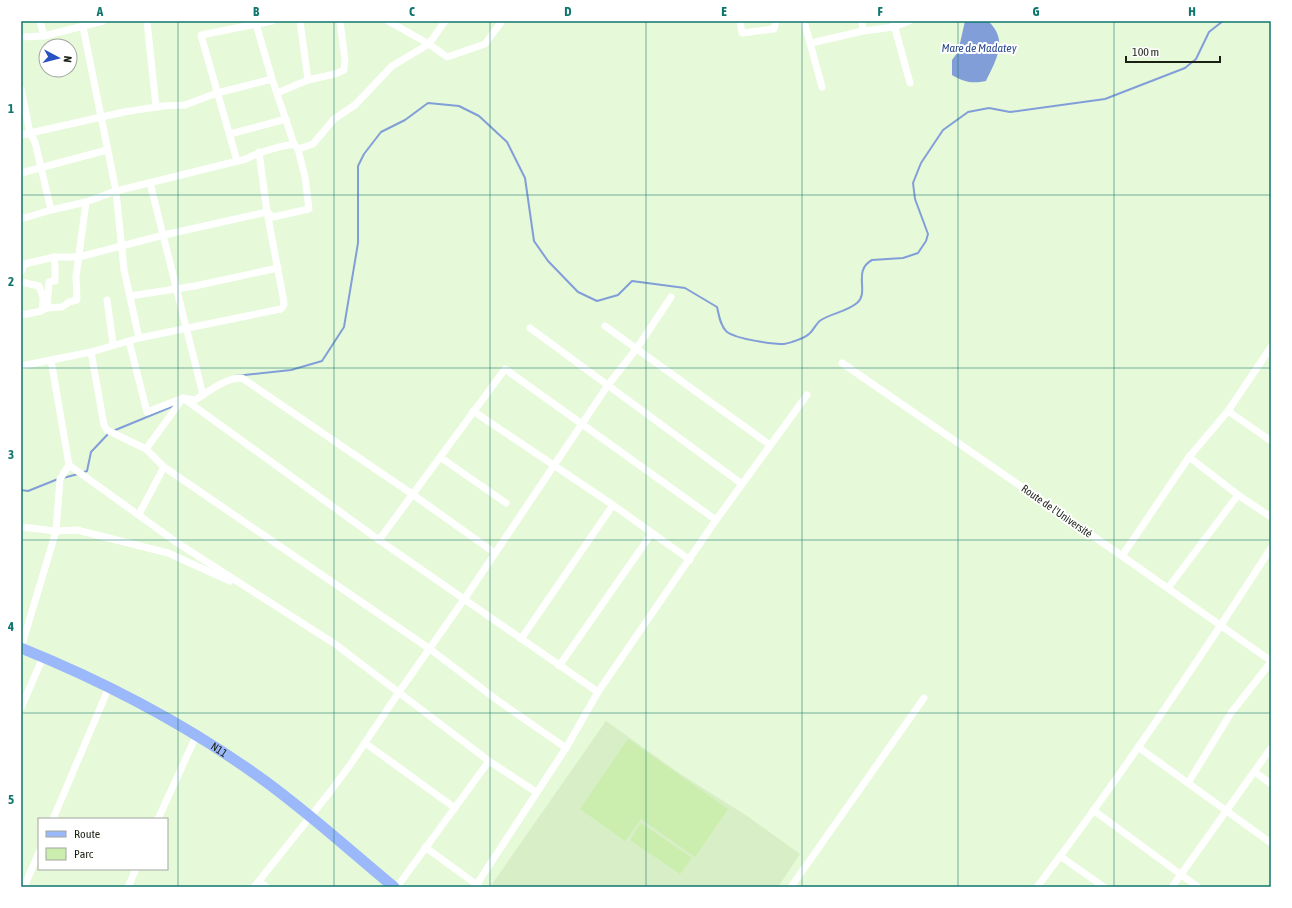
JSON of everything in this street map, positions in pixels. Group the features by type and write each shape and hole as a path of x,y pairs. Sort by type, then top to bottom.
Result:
{"main road":[{"name":"N11","path":"21,648 109,687 163,714 197,734 258,776 310,816 396,887"}],"street":[{"path":"40,21 44,36"},
{"path":"21,37 44,36 103,21"},
{"path":"147,21 156,107"},
{"path":"237,161 201,35 272,21"},
{"path":"300,21 308,80"},
{"path":"277,93 308,80 335,74 344,70 345,60 340,21"},
{"path":"388,21 429,44 447,57 485,44 502,21"},
{"path":"21,219 86,202 116,191 246,159 259,152 313,144 334,119 354,105 392,66 429,44 445,21"},
{"path":"740,21 742,34 774,29 776,21"},
{"path":"804,21 822,87"},
{"path":"862,21 863,31"},
{"path":"811,43 909,21"},
{"path":"256,24 272,79 305,177 309,209 273,217 267,212"},
{"path":"894,24 910,83"},
{"path":"83,27 100,118 116,191 122,246 130,296 139,338"},
{"path":"21,134 156,107 185,105 217,92 272,79"},
{"path":"21,89 30,133 35,142 51,210"},
{"path":"230,134 286,119"},
{"path":"21,173 107,150"},
{"path":"21,366 91,352 114,344 139,338 281,310 284,305 283,297 267,212 259,152"},
{"path":"150,183 178,288 186,329 203,395"},
{"path":"47,308 62,307 69,302 77,300 76,277 86,202"},
{"path":"21,272 24,264 54,256 79,257 164,235 267,212"},
{"path":"47,308 49,282 55,281 54,256"},
{"path":"130,296 278,268"},
{"path":"21,282 39,286 47,308"},
{"path":"254,887 330,792 365,743 465,598 608,384 637,348 671,297"},
{"path":"21,315 42,311 43,299"},
{"path":"107,300 114,344"},
{"path":"605,326 770,444"},
{"path":"530,328 742,484"},
{"path":"129,341 147,412 183,398 195,400 219,384 235,378 242,378 412,494 495,553"},
{"path":"1122,556 1189,457 1228,411 1271,347"},
{"path":"91,352 104,424 110,432 146,449 164,467 430,649 497,700 566,748"},
{"path":"21,648 56,531 60,479 69,465 51,360"},
{"name":"Route de l'Université","path":"842,363 1168,588 1271,662"},
{"path":"379,540 505,369 716,520"},
{"path":"425,847 477,886 536,792 566,748 598,692 716,520 807,395"},
{"path":"146,449 183,398"},
{"path":"183,398 379,540 465,598 559,666 598,692"},
{"path":"1228,411 1271,441"},
{"path":"474,412 613,504 690,560"},
{"path":"440,457 506,503"},
{"path":"1189,457 1238,495 1271,517"},
{"path":"69,465 176,542 307,625 399,692 489,761 536,792"},
{"path":"139,514 164,467"},
{"path":"1168,588 1238,495"},
{"path":"521,639 613,504"},
{"path":"21,527 56,531 77,530 168,553 252,591"},
{"path":"559,666 652,533"},
{"path":"1037,887 1138,747 1221,626 1271,548"},
{"path":"21,708 43,657"},
{"path":"1188,783 1231,712 1271,662"},
{"path":"53,818 109,687"},
{"path":"791,887 924,698"},
{"path":"158,818 197,734"},
{"path":"365,743 455,808"},
{"path":"1138,747 1271,843"},
{"path":"1172,887 1271,748"},
{"path":"396,887 489,761"},
{"path":"1254,772 1271,784"},
{"path":"1093,810 1198,887"},
{"path":"24,887 38,854"},
{"path":"1060,856 1104,887"},
{"path":"128,887 136,870"},
{"path":"259,881 266,887"}],"shaded area":[{"path":"606,721 679,773 747,816 800,854 778,887 490,887"}],"green space":[{"path":"628,739 728,809 695,857 641,819 625,841 580,809"},
{"path":"641,823 692,858 680,874 630,840"}],"water":[{"name":"Mare de Madatey","path":"965,21 988,21 998,35 999,50 997,58 986,81 968,82 952,75 952,60 958,52"}],"waterway":[{"path":"235,376 291,370 322,361 344,327 358,243 358,166 364,154 381,132 405,120 428,103 459,106 479,116 507,142 525,178 534,241 548,261 578,292 597,301 618,295 632,281 685,288 717,307 721,324 725,330 732,335 763,342 784,344 807,336 821,320 857,303 861,298 862,293 863,270 872,260 903,258 918,253 926,241 928,234 915,199 913,183 921,163 943,130 968,112 989,108 1010,112 1105,99 1185,68 1196,59 1209,32 1223,21"},
{"path":"113,431 176,405"},
{"path":"84,472 87,471 91,452 109,433"},
{"path":"63,478 78,474"},
{"path":"21,490 28,491 58,479"}]}
